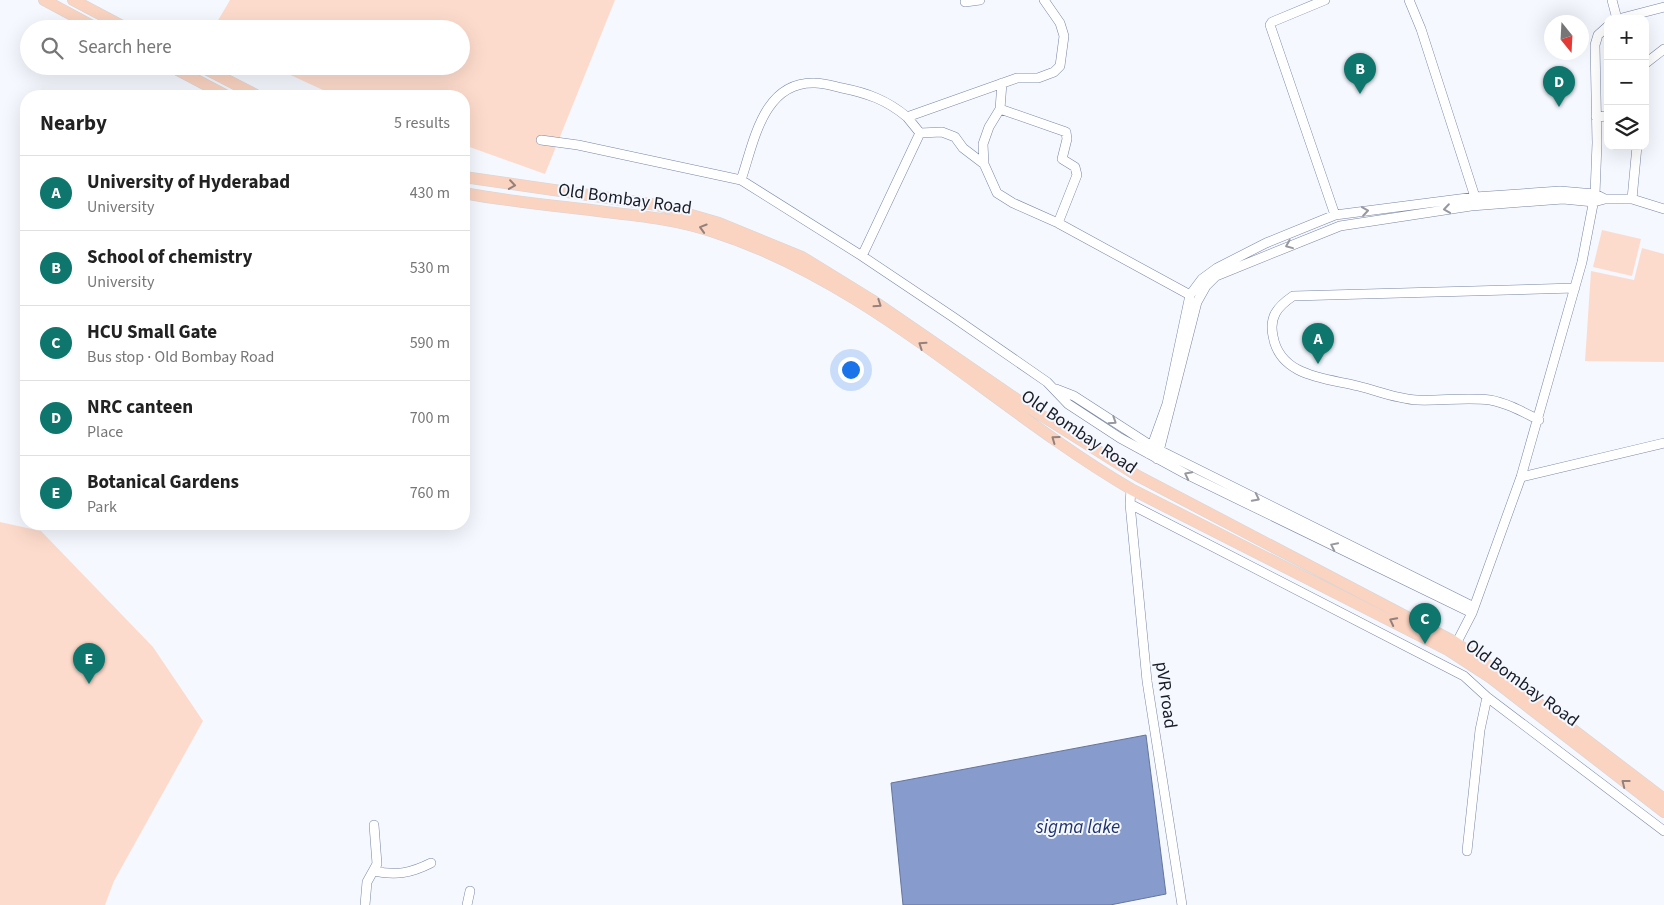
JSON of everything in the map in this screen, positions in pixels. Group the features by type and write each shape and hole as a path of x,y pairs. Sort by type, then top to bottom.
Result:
{"main road":[{"path":"44,0 81,20"},
{"path":"73,0 111,20"},
{"path":"187,75 215,90"},
{"path":"210,87 217,75 246,90"},
{"name":"Old Bombay Road","path":"470,178 657,205 719,223 802,257 872,300 1025,405 1138,476 1456,644 1496,671 1664,798"},
{"name":"Old Bombay Road","path":"470,194 683,222 772,254 820,277 991,392 1094,467 1132,489 1448,650 1490,678 1664,812"}],"street":[{"path":"965,2 980,0"},
{"path":"907,117 1017,78 1038,78 1054,72 1060,66 1064,36 1060,23 1044,0"},
{"path":"1325,0 1272,22 1270,25 1335,215"},
{"path":"1409,0 1424,38 1475,197"},
{"path":"1612,0 1617,15"},
{"path":"1633,15 1664,7"},
{"path":"1456,644 1473,610 1521,477 1539,420 1574,288 1594,198 1595,45 1598,35 1604,30"},
{"path":"1649,61 1664,50"},
{"path":"741,180 762,117 774,97 792,86 815,83 868,93 894,105 907,117 920,134"},
{"path":"1002,83 1000,109 989,127 983,144 984,164 997,193 1013,203 1058,223 1190,295"},
{"path":"1000,109 1066,132 1067,139 1062,159 1074,167 1077,175 1058,223"},
{"path":"1596,117 1604,116"},
{"path":"920,134 942,132 955,137 963,148 984,164"},
{"path":"862,256 920,134"},
{"path":"541,140 587,147 741,180 862,256 1056,389 1068,404 1155,452 1473,610"},
{"path":"1632,199 1637,150"},
{"path":"1155,452 1190,295 1202,279 1217,268 1266,243 1335,215 1475,197 1560,191 1594,198 1632,199 1664,209"},
{"path":"1155,452 1196,302 1206,286 1216,276 1340,226 1472,206 1594,198"},
{"path":"1539,420 1507,405 1489,400 1415,400 1386,395 1306,374 1285,361 1274,341 1270,324 1281,304 1293,296 1574,288"},
{"path":"1521,477 1664,443"},
{"name":"pVR road","path":"1132,489 1130,504 1147,681 1182,905"},
{"path":"1130,504 1464,676 1487,697 1664,831"},
{"path":"1467,851 1480,730 1487,697"},
{"path":"367,905 367,882 374,871 378,854 374,825"},
{"path":"374,871 387,874 405,874 431,864"},
{"path":"467,905 470,891"}],"shaded area":[{"path":"230,0 615,0 545,174 470,147 470,90 323,90 290,75 470,75 470,20 218,20"},
{"path":"1602,230 1641,239 1632,276 1593,267"},
{"path":"1642,248 1664,254 1664,362 1585,361 1591,271 1634,280"},
{"path":"0,522 20,526 20,530 41,531 153,647 203,721 114,881 105,905 0,905"}],"water":[{"name":"sigma lake","path":"1146,735 1166,894 1110,905 903,905 891,783"}],"place":[{"name":"School of chemistry","path":"1360,94"},
{"name":"NRC canteen","path":"1559,107"},
{"name":"University of Hyderabad","path":"1318,364"},
{"name":"HCU Small Gate","path":"1425,644"},
{"name":"Botanical Gardens","path":"89,684"}]}
